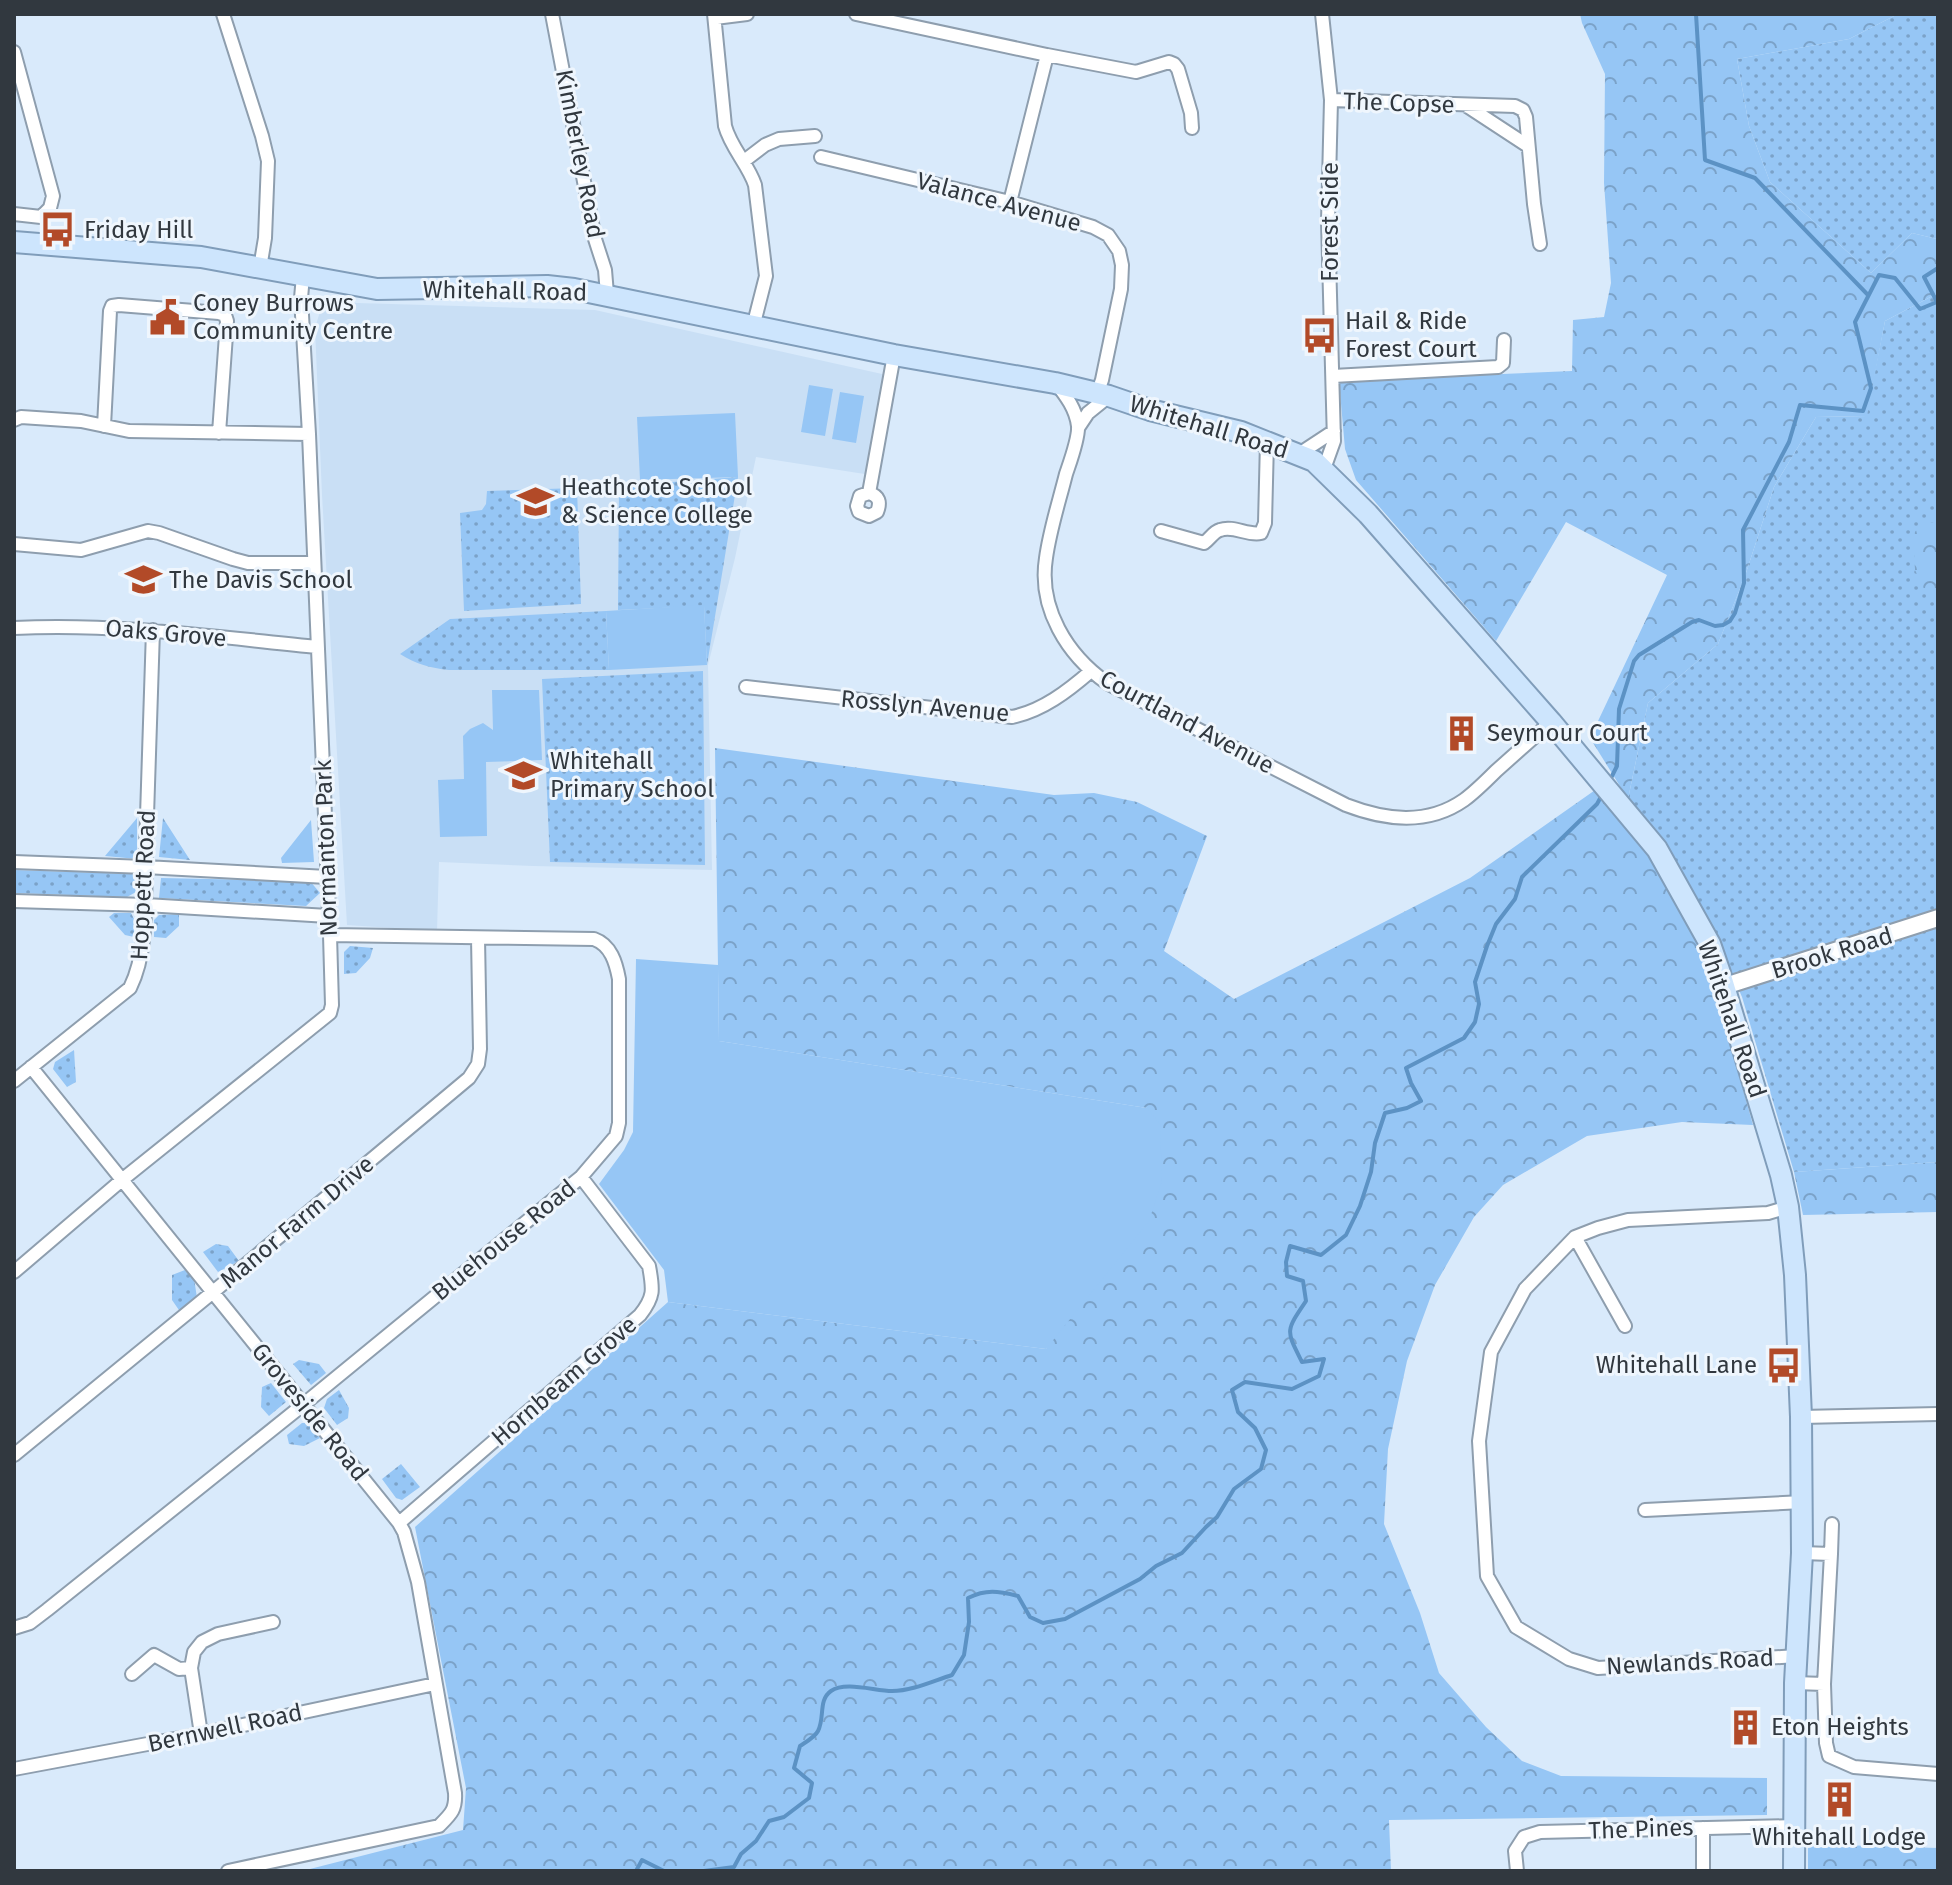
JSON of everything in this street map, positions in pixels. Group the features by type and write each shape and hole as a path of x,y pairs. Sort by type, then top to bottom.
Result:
{"main road":[{"name":"Whitehall Road","path":"14,242 192,256 377,289 547,286 607,294 753,327 1055,383 1241,432 1299,454 1324,469 1368,514 1551,722 1657,849 1710,944 1725,986 1781,1175 1788,1207 1795,1275 1803,1502 1795,1683 1794,1871"}],"street":[{"path":"223,14 268,161 265,238 260,268"},
{"name":"Kimberley Road","path":"552,14 595,239 605,270 607,294"},
{"path":"747,14 715,16 725,126 755,185 766,276 753,327"},
{"path":"856,14 1136,72 1169,62 1178,69 1191,113 1192,128"},
{"name":"Forest Side","path":"1322,14 1331,100 1328,222 1334,431 1334,441 1324,469"},
{"path":"14,52 53,196 50,208 41,217 14,214"},
{"path":"1010,202 1047,55"},
{"name":"The Copse","path":"1331,100 1515,106 1523,110 1540,244"},
{"name":"The Copse","path":"1467,106 1528,146"},
{"path":"744,161 779,139 815,136"},
{"name":"Valance Avenue","path":"821,157 1010,202 1093,227 1108,235 1119,251 1122,265 1121,289 1102,380 1103,395"},
{"name":"Normanton Park","path":"14,1272 123,1179 330,1013 330,935 301,298 303,276"},
{"path":"104,426 110,311 112,306 119,305 225,315 219,433"},
{"path":"1333,376 1498,367 1503,363 1504,340"},
{"path":"869,493 894,355"},
{"path":"1055,383 1069,400 1078,428"},
{"path":"1078,428 1103,395"},
{"path":"14,420 21,417 81,421 129,431 309,434"},
{"name":"Courtland Avenue","path":"1078,428 1045,560 1045,586 1060,633 1074,653 1107,683 1346,805 1391,818 1421,817 1443,811 1464,800 1551,722"},
{"path":"1299,454 1334,431"},
{"path":"1161,531 1204,543 1222,529 1255,535 1261,533 1265,523 1267,441"},
{"path":"14,544 81,550 148,531 248,563 314,563"},
{"name":"Oaks Grove","path":"14,628 62,626 153,630 317,647"},
{"name":"Hoppett Road","path":"14,1081 130,988 138,972 146,905 153,630"},
{"name":"Rosslyn Avenue","path":"746,687 1012,717 1024,714 1071,689 1091,671"},
{"path":"14,862 327,877"},
{"path":"14,901 328,916"},
{"name":"Brook Road","path":"1725,986 1938,918"},
{"name":"Bluehouse Road","path":"14,1628 30,1623 47,1610 304,1404 581,1177 616,1136 619,1123 619,979 617,965 602,942 594,939 330,935"},
{"name":"Manor Farm Drive","path":"14,1455 469,1078 478,1064 480,1049 478,938"},
{"name":"Groveside Road","path":"31,1067 399,1523 418,1582 456,1806 449,1817 439,1826 228,1871"},
{"name":"Hornbeam Grove","path":"399,1523 640,1315 651,1301 649,1266 581,1177"},
{"name":"Newlands Road","path":"1788,1207 1768,1213 1628,1220 1575,1237 1525,1289 1491,1352 1479,1441 1487,1576 1516,1627 1569,1659 1598,1668 1797,1656"},
{"path":"1575,1237 1625,1326"},
{"path":"1801,1417 1938,1414"},
{"path":"1645,1510 1803,1502"},
{"path":"1832,1524 1824,1684 1829,1756 1854,1767 1938,1774"},
{"path":"1802,1553 1831,1554"},
{"path":"201,1734 191,1668 194,1652 202,1642 218,1634 273,1622"},
{"path":"132,1674 154,1655 179,1669 191,1668"},
{"path":"1795,1683 1824,1684"},
{"name":"Bernwell Road","path":"14,1769 201,1734 435,1684"},
{"name":"The Pines","path":"1517,1871 1515,1851 1524,1837 1540,1832 1795,1826"},
{"path":"1703,1828 1703,1871"}],"shaded area":[{"name":"Heathcote School & Science College","path":"323,302 595,310 891,376 871,475 756,457 708,665 712,870 439,862 437,931 347,925 315,328"}],"green space":[{"path":"1580,14 1898,14 1849,39 1737,59 1749,126 1770,182 1871,273 1912,233 1938,241 1938,293 1885,321 1867,416 1816,417 1774,487 1745,576 1718,644 1648,703 1628,799 1590,738 1667,575 1566,522 1496,641 1356,480 1345,449 1339,381 1572,371 1573,320 1604,317 1611,283 1604,183 1605,74"},
{"path":"1898,14 1938,14 1938,241 1912,233 1871,273 1770,182 1749,126 1737,59 1849,39"},
{"path":"1938,293 1938,1162 1794,1172 1742,997 1715,935 1666,843 1628,799 1648,703 1718,644 1745,576 1774,487 1816,417 1866,416 1885,321"},
{"path":"809,385 833,389 825,436 801,432"},
{"path":"840,392 864,396 856,443 832,439"},
{"path":"735,413 738,477 640,480 637,417"},
{"path":"738,477 707,665 704,606 618,610 619,486"},
{"path":"577,488 581,604 464,611 460,513 482,510 487,491"},
{"path":"1938,522 1938,599 1926,593 1915,570 1913,535 1921,523"},
{"path":"704,605 707,665 609,670 606,611"},
{"path":"606,611 609,670 449,670 423,665 400,654 450,619"},
{"path":"703,671 705,865 550,862 542,679"},
{"path":"492,690 539,690 542,760 486,762 487,836 440,837 438,780 464,779 463,736 483,723 493,730"},
{"path":"715,748 1054,795 1094,793 1137,802 1207,836 1164,951 1234,999 1470,878 1598,788 1647,842 1701,940 1753,1125 1682,1122 1587,1136 1503,1185 1474,1217 1435,1285 1407,1361 1388,1449 1384,1524 1420,1613 1439,1673 1486,1727 1522,1761 1561,1776 1767,1778 1767,1815 1389,1820 1391,1871 302,1871 463,1830 466,1788 415,1527 668,1302 1046,1349 1147,1108 719,1041"},
{"path":"137,818 137,859 105,856"},
{"path":"163,818 190,860 159,857"},
{"path":"311,820 314,862 282,863 281,858"},
{"path":"14,870 134,874 136,892 127,897 14,893"},
{"path":"161,878 310,881 320,893 306,906 159,898"},
{"path":"114,913 131,913 134,937 125,935 109,917"},
{"path":"179,914 179,926 166,938 154,937 154,920 159,915"},
{"path":"350,946 373,948 370,958 356,973 344,974 344,952"},
{"path":"636,959 718,965 719,1041 1147,1108 1160,1124 1162,1181 1149,1221 1046,1349 668,1302 664,1270 599,1184 633,1132"},
{"path":"74,1050 76,1082 67,1087 53,1069 55,1062"},
{"path":"1938,1162 1938,1212 1803,1215 1794,1172"},
{"path":"216,1244 228,1246 239,1261 218,1272 203,1252"},
{"path":"185,1270 194,1278 197,1298 181,1313 172,1300 172,1275"},
{"path":"299,1360 319,1364 326,1373 311,1385 293,1364"},
{"path":"271,1383 286,1402 269,1416 261,1407 262,1387"},
{"path":"339,1390 349,1408 348,1418 337,1425 324,1408 327,1399"},
{"path":"302,1423 308,1423 320,1438 304,1446 289,1444 287,1435"},
{"path":"401,1464 420,1487 402,1500 396,1498 382,1479"},
{"path":"1808,1844 1938,1848 1938,1871 1808,1871"}],"waterway":[{"path":"1696,14 1705,160 1755,178 1868,295"},
{"path":"1609,782 1617,766 1619,709 1634,661 1692,622 1699,620 1715,626 1723,625 1735,613 1744,583 1743,530 1789,442 1800,405 1863,411 1871,388 1855,322 1879,275 1895,278 1920,309 1937,302 1924,277 1938,268"},
{"path":"704,1871 734,1867 769,1821 784,1817 809,1798 812,1783 794,1768 800,1746 818,1731 824,1699 831,1691 844,1687 900,1691 952,1675 964,1655 969,1622 968,1598 981,1593 1018,1596 1030,1617 1043,1623 1065,1619 1182,1553 1217,1517 1234,1489 1261,1469 1266,1450 1255,1428 1238,1412 1232,1390 1245,1382 1292,1389 1319,1376 1324,1359 1302,1362 1291,1337 1291,1325 1306,1301 1303,1281 1287,1276 1290,1246 1321,1255 1346,1235 1371,1172 1375,1143 1385,1113 1421,1101 1406,1068 1464,1038 1475,1022 1479,1004 1475,982 1487,946 1496,924 1515,899 1522,877 1597,804 1603,793"},
{"path":"636,1871 642,1860 664,1871"}],"place":[{"name":"Friday Hill","path":"58,230"},
{"name":"Coney Burrows Community Centre","path":"167,317"},
{"name":"Hail & Ride Forest Court","path":"1319,335"},
{"name":"Heathcote School & Science College","path":"535,501"},
{"name":"The Davis School","path":"143,580"},
{"name":"Seymour Court","path":"1461,733"},
{"name":"Whitehall Primary School","path":"524,775"},
{"name":"Whitehall Lane","path":"1783,1365"},
{"name":"Eton Heights","path":"1745,1727"},
{"name":"Whitehall Lodge","path":"1839,1800"}]}
